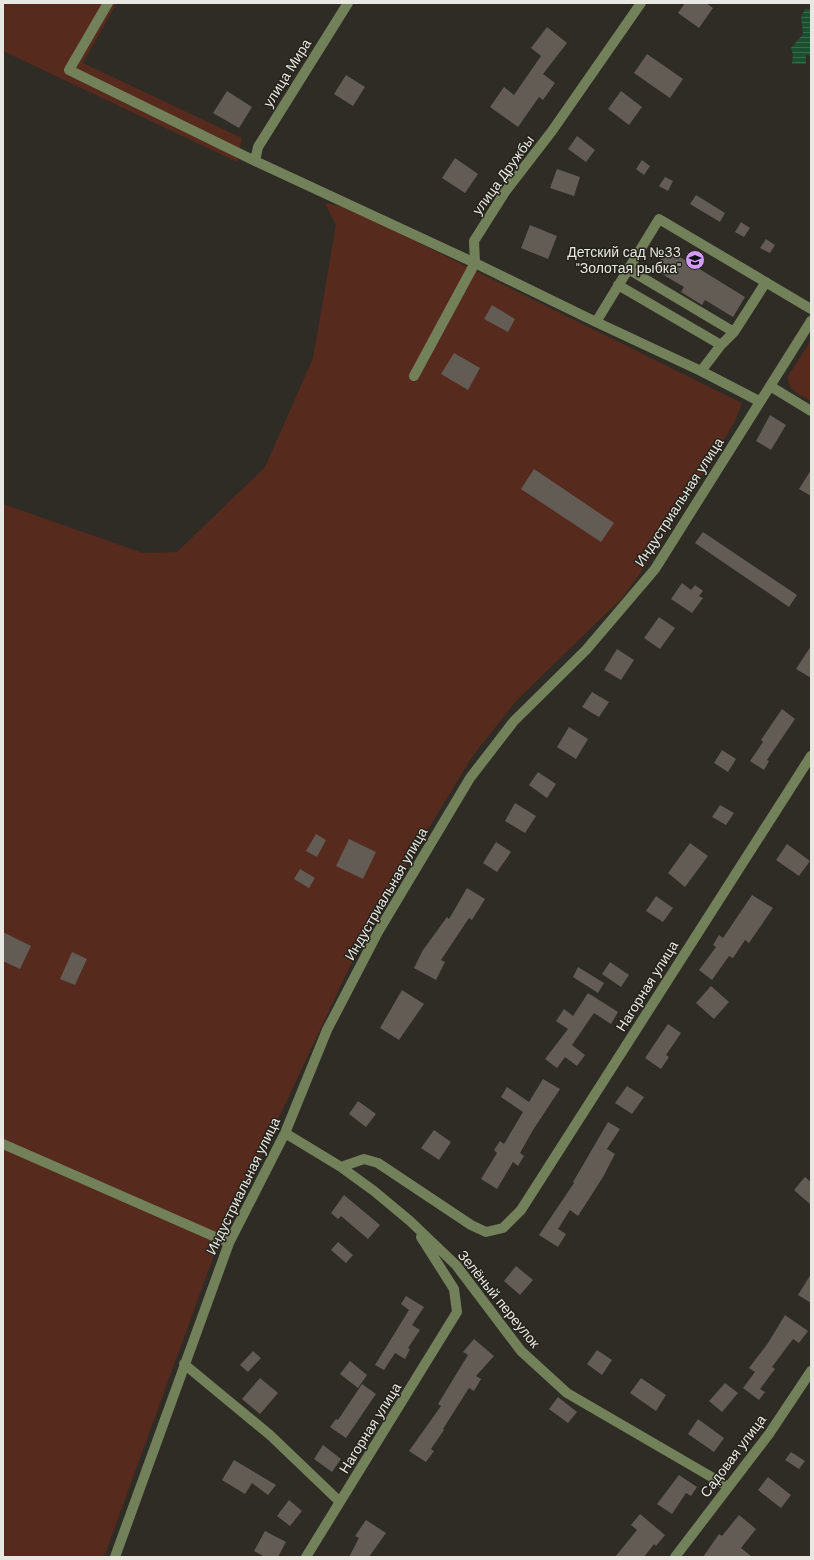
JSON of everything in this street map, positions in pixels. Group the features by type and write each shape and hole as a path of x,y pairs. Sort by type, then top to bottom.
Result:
{"street":[{"path":"108,3 70,70 255,161 475,262 596,322 701,371 759,401"},
{"name":"улица Мира","path":"255,161 258,146 348,3"},
{"name":"улица Дружбы","path":"475,262 474,242 505,192 552,131 641,3"},
{"path":"596,322 659,219 811,309"},
{"path":"414,376 475,262"},
{"path":"628,270 734,332"},
{"path":"701,371 721,345 734,332 766,282"},
{"path":"618,285 721,345"},
{"name":"Индустриальная улица","path":"115,1557 229,1243 285,1133 327,1030 378,932 470,778 514,720 586,650 655,569 811,320"},
{"path":"770,386 811,412"},
{"name":"Нагорная улица","path":"340,1167 364,1159 378,1163 471,1225 486,1232 503,1228 521,1210 811,756"},
{"name":"Зелёный переулок","path":"285,1133 340,1167 374,1191 410,1221 456,1265 521,1351 567,1393 727,1486"},
{"path":"3,1144 229,1243"},
{"name":"Нагорная улица","path":"306,1557 356,1478 456,1312 454,1289 410,1221"},
{"path":"184,1364 270,1435 340,1502"},
{"name":"Садовая улица","path":"675,1557 727,1486 769,1434 811,1371"}],"shaded area":[{"path":"3,3 117,3 83,63 242,138 237,162 3,51"},
{"path":"805,9 811,9 811,56 806,55 806,64 792,64 793,55 791,48 803,34 801,17"},
{"path":"325,203 349,208 742,403 734,423 649,561 622,598 517,700 472,757 367,930 213,1258 104,1557 3,1557 3,504 143,553 177,552 265,467 313,358 336,225"},
{"path":"811,340 811,401 795,392 789,385 788,376"}],"building":[{"path":"685,3 706,3 713,8 699,28 678,13"},
{"path":"547,27 567,43 543,74 555,83 543,100 539,97 518,127 490,107 504,87 514,95 541,56 531,48"},
{"path":"647,54 683,79 670,98 634,73"},
{"path":"346,75 365,87 353,106 334,94"},
{"path":"227,91 252,107 239,128 213,113"},
{"path":"621,91 642,107 629,125 608,109"},
{"path":"577,136 595,150 586,162 568,149"},
{"path":"455,158 478,174 465,193 442,178"},
{"path":"642,160 650,166 644,175 636,169"},
{"path":"557,169 580,177 574,196 550,188"},
{"path":"665,177 673,181 668,191 659,186"},
{"path":"696,195 725,213 720,222 690,204"},
{"path":"741,222 750,228 744,237 735,232"},
{"path":"530,225 557,236 548,259 521,248"},
{"path":"766,239 775,245 770,253 760,248"},
{"path":"667,249 745,297 733,317 705,300 702,305 681,292 684,287 655,270"},
{"path":"492,305 515,319 508,332 484,319"},
{"path":"454,353 480,368 468,390 441,374"},
{"path":"770,415 786,425 771,450 756,441"},
{"path":"534,469 614,523 601,542 521,489"},
{"path":"811,470 811,496 799,489"},
{"path":"703,532 797,595 789,607 695,543"},
{"path":"682,583 691,590 695,585 703,591 699,596 703,598 692,613 671,599"},
{"path":"659,617 675,628 660,649 644,638"},
{"path":"811,646 811,678 796,669"},
{"path":"617,649 634,660 621,680 604,670"},
{"path":"592,692 609,702 599,717 582,707"},
{"path":"782,709 795,719 767,760 769,761 764,770 750,761 763,742 761,740"},
{"path":"569,727 588,739 576,759 557,747"},
{"path":"722,750 736,759 728,772 714,763"},
{"path":"538,772 556,784 547,798 529,785"},
{"path":"515,803 536,816 525,833 505,821"},
{"path":"720,805 734,813 726,825 712,817"},
{"path":"316,834 326,840 317,857 306,851"},
{"path":"349,839 376,852 363,879 336,866"},
{"path":"496,842 511,852 497,872 483,863"},
{"path":"690,843 708,856 685,887 668,873"},
{"path":"787,844 810,861 799,876 776,860"},
{"path":"300,869 315,878 309,888 294,879"},
{"path":"467,888 485,899 472,920 469,918 441,960 445,962 436,980 414,968 423,950 447,917 449,919"},
{"path":"752,895 773,908 749,943 745,940 733,958 729,956 712,980 699,970 716,947 713,945 719,935 723,938"},
{"path":"656,896 673,908 663,922 646,911"},
{"path":"3,932 31,946 20,969 3,961"},
{"path":"72,952 87,959 75,985 60,979"},
{"path":"610,962 629,975 621,987 602,974"},
{"path":"578,967 604,983 598,993 573,977"},
{"path":"711,986 729,1002 714,1019 696,1003"},
{"path":"402,990 424,1004 399,1040 380,1028"},
{"path":"588,993 618,1012 611,1024 594,1013 572,1045 585,1055 577,1066 565,1057 557,1068 545,1059 568,1029 556,1021 564,1009 573,1016"},
{"path":"668,1024 681,1033 666,1055 669,1057 661,1069 645,1058"},
{"path":"543,1079 560,1089 520,1153 524,1156 518,1166 513,1162 497,1189 481,1179 497,1153 494,1150 500,1141 504,1144 523,1112 501,1097 507,1087 529,1102"},
{"path":"627,1086 644,1097 632,1114 615,1103"},
{"path":"358,1101 376,1114 366,1127 349,1114"},
{"path":"608,1122 620,1129 607,1149 615,1154 603,1177 578,1216 570,1210 558,1229 566,1234 558,1247 539,1235 574,1183 573,1182"},
{"path":"434,1130 451,1142 439,1160 421,1148"},
{"path":"805,1177 811,1182 811,1205 794,1190"},
{"path":"344,1195 380,1225 368,1239 341,1216 338,1219 331,1213"},
{"path":"338,1242 353,1255 346,1263 331,1250"},
{"path":"516,1266 533,1280 520,1295 504,1281"},
{"path":"811,1274 811,1303 798,1295"},
{"path":"406,1296 424,1307 412,1325 420,1330 408,1348 410,1349 405,1359 395,1353 384,1370 375,1365 409,1310 401,1304"},
{"path":"785,1315 808,1331 799,1343 793,1339 772,1367 775,1369 760,1389 765,1392 759,1400 743,1388 755,1372 749,1368 768,1343"},
{"path":"474,1339 494,1356 476,1376 481,1379 474,1391 469,1388 431,1449 434,1451 426,1462 409,1451 441,1406 438,1404 468,1355 463,1352"},
{"path":"597,1350 612,1360 602,1375 587,1364"},
{"path":"253,1351 261,1358 248,1372 240,1365"},
{"path":"350,1361 367,1375 358,1388 340,1374"},
{"path":"260,1378 278,1393 260,1414 242,1399"},
{"path":"641,1378 666,1395 656,1411 630,1393"},
{"path":"725,1383 738,1393 722,1412 709,1401"},
{"path":"362,1384 376,1394 346,1438 330,1427 336,1419 338,1420"},
{"path":"558,1397 577,1412 568,1423 549,1409"},
{"path":"698,1419 724,1438 714,1452 688,1434"},
{"path":"323,1445 341,1459 332,1472 314,1459"},
{"path":"791,1452 805,1461 799,1469 785,1460"},
{"path":"234,1460 276,1485 268,1495 252,1483 245,1494 222,1480"},
{"path":"679,1475 697,1487 691,1496 686,1493 672,1514 657,1504"},
{"path":"768,1477 791,1495 781,1508 758,1490"},
{"path":"289,1500 302,1511 290,1526 277,1516"},
{"path":"640,1514 665,1535 656,1546 654,1544 644,1557 615,1557 637,1530 631,1525"},
{"path":"739,1515 756,1529 741,1548 752,1557 703,1557 719,1534 722,1536"},
{"path":"366,1520 386,1533 369,1557 349,1557 359,1538 355,1536"},
{"path":"265,1531 286,1542 278,1557 265,1557 254,1551"}],"place":[{"name":"Детский сад №33 \"Золотая рыбка\"","path":"695,260"}]}
